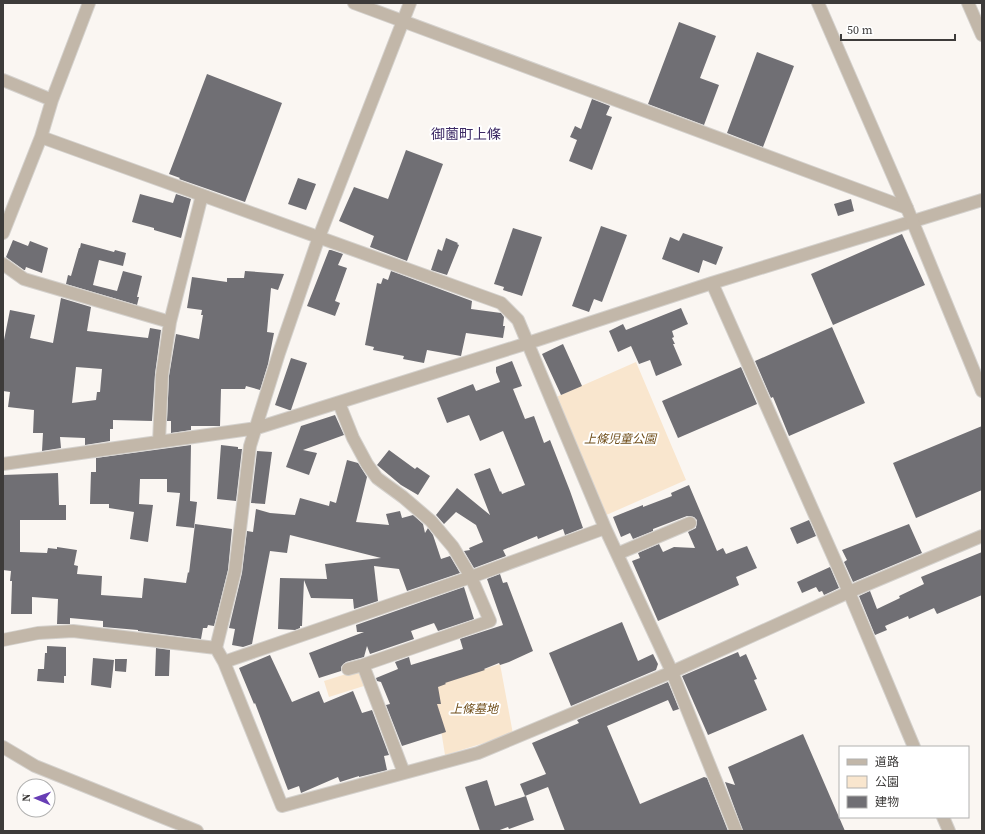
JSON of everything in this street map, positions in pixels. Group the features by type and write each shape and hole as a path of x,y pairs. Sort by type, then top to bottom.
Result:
{"street":[{"path":"3,233 41,137 52,100 89,3"},
{"path":"354,3 907,208"},
{"path":"410,3 319,237 279,354 257,428 250,446 235,570 216,648 224,662 282,806 478,753 672,672 849,592 982,536"},
{"path":"818,3 913,222 982,391"},
{"path":"968,3 982,35"},
{"path":"3,80 52,100"},
{"path":"41,137 501,303 518,320 605,528 672,672 736,831"},
{"path":"159,442 162,375 170,322 202,195"},
{"path":"3,464 257,428 528,344 712,283 982,200"},
{"path":"3,264 24,279 170,322"},
{"path":"712,283 849,592 914,746"},
{"path":"339,403 353,438 367,464 377,478 403,497 431,521 453,547 470,577 490,621 348,669"},
{"path":"617,554 690,523"},
{"path":"224,662 470,577 605,528"},
{"path":"3,640 38,633 73,631 216,648"},
{"path":"363,665 404,773"},
{"path":"3,748 35,766 197,831"},
{"path":"943,818 948,831"}],"green space":[{"name":"上條児童公園","path":"636,362 686,480 604,516 554,398"},
{"name":"上條墓地","path":"500,664 513,734 445,755 434,686"},
{"path":"362,669 367,685 329,697 324,681"}],"building":[{"path":"679,22 716,36 700,78 719,85 704,125 648,104"},
{"path":"757,52 794,66 763,147 727,133"},
{"path":"207,74 282,103 245,202 179,179 180,178 169,174"},
{"path":"592,99 610,106 606,115 612,117 592,170 569,161 577,140 570,137 575,126 581,129"},
{"path":"406,150 443,164 407,261 370,247 374,236 339,221 354,187 388,199"},
{"path":"298,178 316,184 306,210 288,204"},
{"path":"140,194 173,203 176,194 191,199 181,238 132,222"},
{"path":"851,199 854,211 838,216 834,204"},
{"path":"601,226 627,235 602,302 594,299 589,312 572,306"},
{"path":"513,228 542,237 522,296 503,290 504,287 494,284"},
{"path":"683,233 723,247 716,265 703,260 699,273 662,259 670,237 679,241"},
{"path":"902,234 925,285 833,325 811,274"},
{"path":"446,238 458,243 457,244 459,245 447,275 431,270 438,249 442,251"},
{"path":"13,240 28,246 30,241 48,248 42,273 26,267 24,270 6,257"},
{"path":"81,243 114,252 115,250 126,253 123,266 99,260 93,285 117,291 123,271 142,276 137,297 139,297 137,305 66,284 68,275 71,276"},
{"path":"329,250 343,254 338,265 347,268 335,301 340,303 335,316 307,306"},
{"path":"245,271 284,274 278,290 271,288 267,332 274,333 268,364 260,390 246,386 245,389 221,389 220,426 191,426 191,430 171,433 171,421 167,421 169,376 176,334 199,339 203,315 201,315 202,310 187,308 192,277 227,282 227,278 244,278"},
{"path":"391,271 472,301 471,309 501,313 504,317 503,326 505,326 503,338 466,333 461,356 427,350 424,363 403,359 404,356 373,350 374,347 365,345 377,283 381,284 383,278 388,280"},
{"path":"61,298 91,307 87,331 148,338 150,328 161,330 155,374 152,421 113,420 113,429 110,429 110,441 85,445 85,438 60,437 61,448 42,451 43,433 33,433 34,410 8,407 10,392 3,391 3,345 10,310 35,315 30,338 53,343","holes":["76,367 102,369 100,392 97,392 96,400 72,403"]},
{"path":"681,308 688,324 672,331 674,337 672,338 682,365 656,376 650,360 639,364 631,346 618,352 609,331 623,324 626,330"},
{"path":"832,327 865,403 789,436 773,397 771,398 755,361"},
{"path":"563,344 582,386 561,395 542,354"},
{"path":"291,358 307,363 291,410 289,410 275,405"},
{"path":"512,361 522,386 513,389 525,419 534,416 544,443 550,440 583,528 565,535 563,529 538,539 537,536 503,550 506,556 474,568 464,551 470,550 469,548 483,542 476,525 456,512 444,524 436,515 457,488 490,515 474,474 490,468 502,494 525,485 503,431 480,441 469,415 447,423 437,398 473,384 476,391 500,382 496,372 496,367"},
{"path":"741,367 757,404 678,438 662,401"},
{"path":"335,415 344,435 303,450 317,453 309,475 286,467 301,426"},
{"path":"982,426 982,490 916,518 893,463"},
{"path":"191,445 190,501 197,502 194,528 176,526 180,493 167,492 167,479 140,479 139,504 153,505 148,542 130,539 134,512 109,508 109,504 90,504 91,472 96,472 96,458"},
{"path":"221,445 238,447 238,449 242,449 236,501 217,499"},
{"path":"389,450 415,469 417,467 430,476 418,495 401,485 377,465"},
{"path":"257,451 272,452 265,504 251,503"},
{"path":"347,460 358,463 367,477 356,522 389,525 386,514 400,511 402,518 413,515 423,524 425,533 428,528 433,535 441,559 450,556 460,573 407,591 399,569 374,566 378,601 354,609 353,599 311,598 304,580 302,626 295,630 278,629 280,578 327,579 325,564 381,558 290,535 287,553 270,551 252,644 243,647 232,645 235,629 229,628 242,573 247,531 253,532 256,509 270,513 295,515 300,498 329,506 330,501 336,503"},
{"path":"58,473 59,505 66,505 66,520 20,520 20,552 47,553 48,548 57,549 57,547 77,550 74,565 78,566 77,574 102,576 101,595 142,598 144,578 186,583 188,572 189,573 195,524 232,529 228,570 214,626 208,625 207,628 203,628 201,639 138,630 103,627 103,621 70,618 70,624 57,624 58,599 32,597 32,614 11,614 11,571 3,570 3,475"},
{"path":"689,485 717,551 723,548 726,554 747,546 757,568 736,577 739,585 658,621 632,561 640,558 638,553 659,544 663,552 674,547 695,548 688,532 696,528 697,520 694,517 687,516 653,529 653,531 633,539 630,533 621,537 613,517 643,505 643,507 672,496 671,493"},
{"path":"809,520 816,536 797,544 790,528"},
{"path":"909,524 922,553 853,582 844,562 847,560 842,550"},
{"path":"982,552 982,595 937,614 934,608 909,619 908,616 885,626 887,630 875,635 859,596 870,591 877,609 924,584 921,577"},
{"path":"830,567 839,588 824,595 822,591 819,592 816,587 802,593 797,582"},
{"path":"500,574 503,583 507,582 533,651 509,662 500,665 499,663 484,669 485,670 445,683 446,684 438,687 441,704 437,704 446,732 402,746 386,705 390,704 381,682 377,681 376,678 398,669 395,662 409,657 411,665 463,649 460,639 503,625 487,579"},
{"path":"464,587 474,619 438,631 434,623 411,631 414,639 370,654 367,646 364,657 346,662 341,667 341,671 319,678 309,653 364,632 357,632 356,625"},
{"path":"622,622 638,661 653,654 658,664 656,670 571,706 549,653"},
{"path":"47,646 66,647 66,676 64,676 64,683 37,681 38,669 44,669"},
{"path":"156,648 170,650 169,676 155,676"},
{"path":"738,652 740,657 746,654 757,679 754,680 767,710 708,735 682,676"},
{"path":"270,655 292,702 319,691 324,703 353,691 362,713 372,710 389,755 384,756 387,770 340,782 338,777 301,793 299,786 288,790 255,703 254,704 239,668"},
{"path":"93,658 114,660 111,688 91,685"},
{"path":"115,659 127,659 126,672 115,671"},
{"path":"668,682 679,709 673,711 668,700 607,726 640,804 704,777 707,778 728,831 565,831 548,787 525,796 520,784 546,774 532,743 579,723 577,720"},
{"path":"803,734 845,831 743,831 725,782 735,785 728,767"},
{"path":"487,780 495,806 526,796 534,820 509,829 508,827 497,831 480,831 465,787"}],"district":[{"name":"御薗町上條","path":"466,134"}]}
